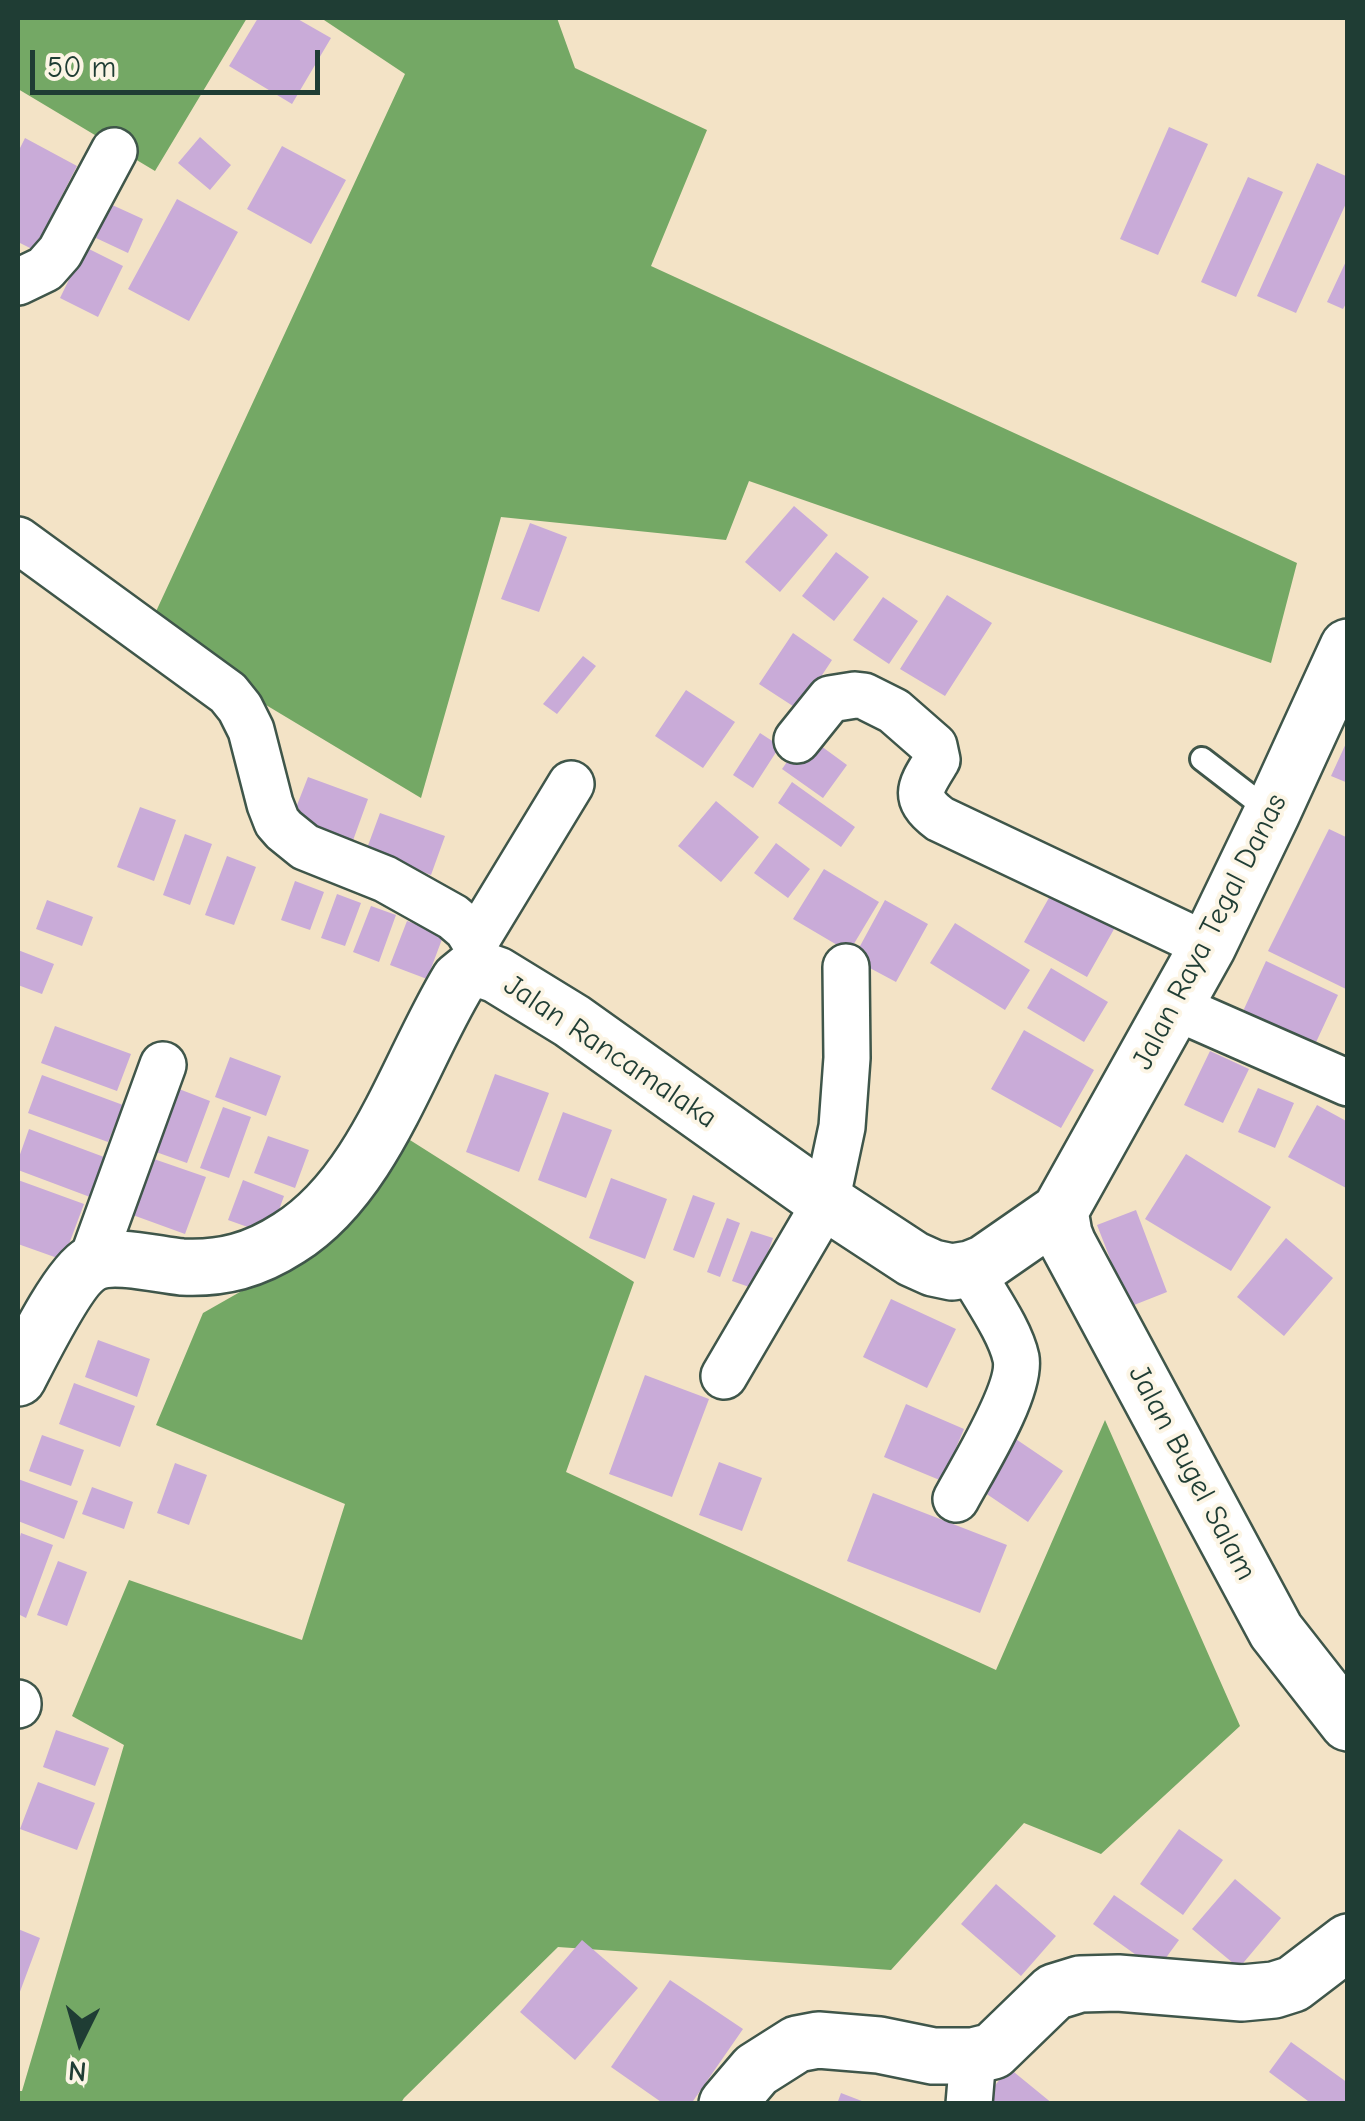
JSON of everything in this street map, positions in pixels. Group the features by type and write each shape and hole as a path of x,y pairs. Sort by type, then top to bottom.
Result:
{"street":[{"path":"18,282 45,268 60,252 114,150"},
{"path":"18,540 228,693 251,730 270,804 284,830 305,846 385,879 454,917 467,929 477,955"},
{"name":"Jalan Raya Tegal Danas","path":"1052,1217 1208,946 1348,647"},
{"path":"798,740 830,699 864,696 894,711 934,746 936,760 920,792 930,811 1208,946"},
{"path":"477,955 570,784"},
{"name":"Jalan Rancamalaka","path":"91,1264 111,1259 180,1267 226,1266 258,1257 292,1237 328,1205 376,1140 459,980 470,971 477,955 496,975 572,1021 826,1202 913,1259 952,1272 977,1266"},
{"path":"724,1376 826,1202 844,1110 848,1058 846,967"},
{"path":"1175,1008 1348,1084"},
{"path":"18,1378 43,1329 77,1277 91,1264 164,1065"},
{"path":"956,1499 1013,1389 1016,1360 977,1266 1052,1217"},
{"name":"Jalan Bugel Salam","path":"1052,1217 1276,1631 1348,1722"},
{"path":"727,2104 756,2070 797,2044 818,2040 879,2045 932,2056 971,2080 993,2051 1054,1992 1080,1984 1118,1983 1242,1992 1274,1990 1293,1984 1348,1942"}],"lane":[{"path":"1202,758 1272,813"}],"green space":[{"path":"18,18 247,18 155,171 18,89"},
{"path":"321,18 557,18 575,68 707,130 651,266 1297,563 1271,663 749,481 726,540 501,517 421,798 146,633 405,74"},
{"path":"402,1135 634,1282 566,1472 996,1670 1105,1420 1240,1726 1101,1854 1024,1823 891,1970 558,1947 401,2103 18,2104 18,2091 22,2091 124,1745 72,1716 129,1580 302,1640 345,1504 156,1425 203,1313 312,1251"}],"building":[{"path":"258,18 296,18 331,38 292,104 229,66"},
{"path":"1169,127 1208,144 1158,255 1120,239"},
{"path":"200,137 231,165 210,190 178,163"},
{"path":"25,138 77,166 34,250 18,242 18,152"},
{"path":"282,146 346,180 311,244 247,209"},
{"path":"1317,163 1348,177 1348,199 1296,313 1257,296"},
{"path":"1248,177 1283,192 1236,297 1201,282"},
{"path":"177,199 238,232 189,321 128,289"},
{"path":"110,204 143,219 128,253 96,238"},
{"path":"85,247 123,266 98,317 60,298"},
{"path":"1348,257 1348,300 1343,309 1327,302"},
{"path":"794,506 828,535 780,592 745,562"},
{"path":"530,523 567,537 539,612 501,599"},
{"path":"836,552 869,577 834,621 802,596"},
{"path":"947,595 992,623 945,696 900,669"},
{"path":"883,597 918,621 889,664 853,640"},
{"path":"793,633 832,660 799,710 759,684"},
{"path":"583,656 596,666 557,714 543,704"},
{"path":"686,690 735,722 703,768 655,736"},
{"path":"760,733 780,746 753,788 733,775"},
{"path":"806,735 847,765 823,798 782,769"},
{"path":"1348,739 1348,783 1331,776"},
{"path":"308,777 368,799 351,846 290,823"},
{"path":"792,782 855,827 841,847 778,803"},
{"path":"716,801 759,837 721,882 678,846"},
{"path":"140,807 176,820 154,881 117,867"},
{"path":"380,813 445,836 431,875 366,851"},
{"path":"1329,829 1348,838 1348,990 1268,951"},
{"path":"185,834 212,844 190,905 163,895"},
{"path":"776,843 810,869 788,898 754,873"},
{"path":"227,856 256,867 234,925 205,915"},
{"path":"824,869 879,902 849,952 793,919"},
{"path":"1059,880 1122,915 1087,977 1024,942"},
{"path":"295,881 324,892 310,930 281,920"},
{"path":"337,894 361,903 345,946 321,938"},
{"path":"47,900 93,917 82,946 36,929"},
{"path":"885,900 928,924 896,982 853,959"},
{"path":"371,906 396,915 379,962 353,952"},
{"path":"407,921 444,934 427,979 390,965"},
{"path":"955,923 1030,970 1005,1010 930,963"},
{"path":"18,950 54,964 42,994 18,985"},
{"path":"1266,961 1338,995 1311,1053 1239,1020"},
{"path":"1051,968 1108,1002 1084,1042 1027,1008"},
{"path":"55,1026 131,1054 117,1091 41,1063"},
{"path":"1024,1030 1094,1070 1061,1128 991,1089"},
{"path":"1210,1051 1249,1069 1223,1123 1184,1105"},
{"path":"230,1057 281,1076 266,1116 215,1097"},
{"path":"495,1074 549,1093 519,1172 466,1152"},
{"path":"42,1075 123,1105 108,1142 28,1113"},
{"path":"1258,1088 1294,1103 1275,1148 1238,1132"},
{"path":"179,1089 210,1101 187,1163 156,1152"},
{"path":"1317,1105 1348,1122 1348,1189 1288,1157"},
{"path":"223,1107 251,1117 229,1178 200,1168"},
{"path":"563,1112 612,1130 586,1198 538,1180"},
{"path":"29,1129 104,1157 90,1197 18,1170"},
{"path":"268,1136 309,1150 295,1188 254,1173"},
{"path":"1186,1154 1271,1207 1231,1271 1145,1219"},
{"path":"151,1158 206,1177 185,1234 130,1214"},
{"path":"611,1178 667,1199 645,1259 589,1238"},
{"path":"18,1180 84,1204 63,1260 18,1244"},
{"path":"243,1180 284,1196 270,1235 228,1220"},
{"path":"693,1195 715,1203 694,1258 673,1250"},
{"path":"1136,1210 1167,1292 1129,1307 1097,1225"},
{"path":"727,1218 740,1223 720,1277 707,1272"},
{"path":"751,1231 773,1238 755,1289 732,1281"},
{"path":"1286,1238 1333,1278 1284,1336 1237,1297"},
{"path":"891,1299 956,1329 927,1388 863,1357"},
{"path":"98,1340 150,1359 137,1397 85,1377"},
{"path":"645,1375 709,1399 672,1497 609,1474"},
{"path":"74,1383 135,1406 120,1447 59,1424"},
{"path":"906,1404 964,1429 942,1481 884,1457"},
{"path":"1004,1431 1063,1471 1028,1522 969,1482"},
{"path":"42,1435 84,1450 71,1486 29,1471"},
{"path":"719,1462 762,1478 742,1531 699,1515"},
{"path":"175,1463 207,1475 189,1525 157,1513"},
{"path":"18,1479 78,1501 64,1539 18,1521"},
{"path":"92,1487 133,1502 124,1529 82,1514"},
{"path":"873,1493 1007,1545 980,1613 847,1561"},
{"path":"21,1533 53,1545 26,1618 18,1614"},
{"path":"58,1561 87,1572 67,1626 37,1615"},
{"path":"56,1730 109,1748 95,1786 43,1767"},
{"path":"38,1782 95,1803 77,1850 20,1829"},
{"path":"1179,1829 1223,1860 1183,1915 1140,1884"},
{"path":"1235,1879 1281,1918 1239,1968 1192,1929"},
{"path":"996,1884 1056,1936 1021,1976 961,1924"},
{"path":"1114,1895 1179,1940 1157,1970 1093,1924"},
{"path":"18,1929 40,1938 18,1997"},
{"path":"582,1940 638,1988 575,2060 520,2012"},
{"path":"670,1980 743,2029 691,2104 664,2104 611,2067"},
{"path":"1291,2042 1348,2083 1348,2104 1312,2104 1269,2072"},
{"path":"1009,2068 1053,2104 980,2104"},
{"path":"841,2093 867,2103 867,2104 837,2104"}]}
